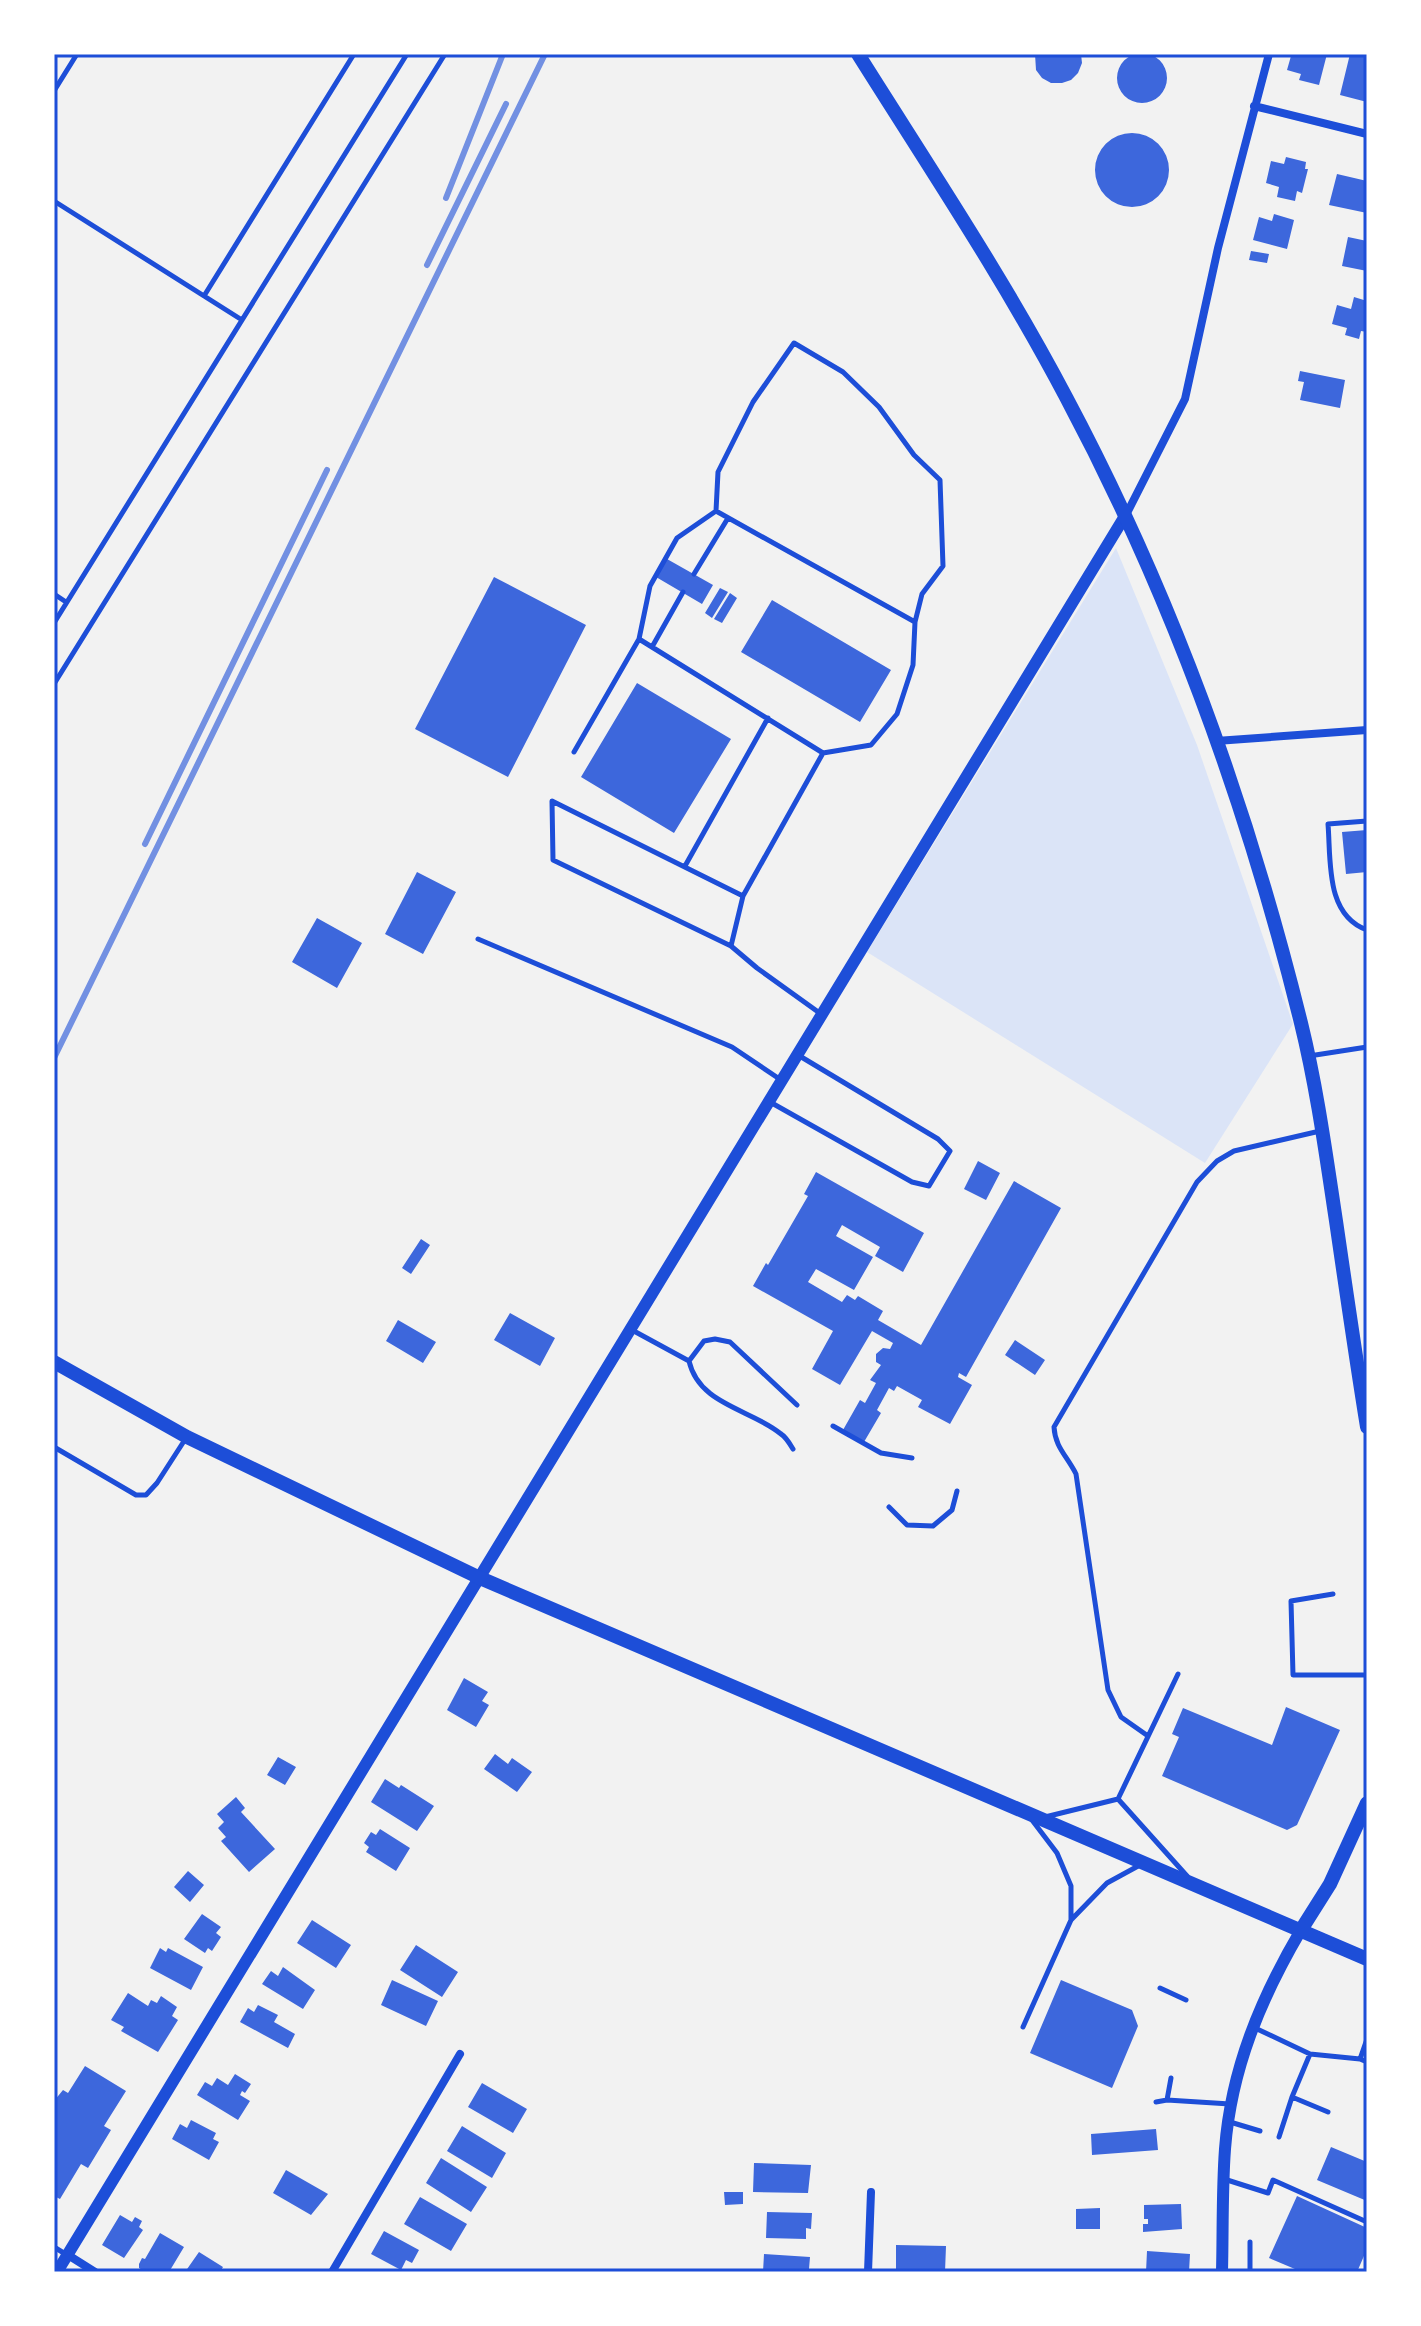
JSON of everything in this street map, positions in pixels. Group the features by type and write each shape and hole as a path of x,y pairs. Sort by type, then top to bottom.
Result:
{"main road":[{"path":"858,54 1010,298 1067,398 1125,516 1172,626 1215,741 1277,931 1308,1056 1367,1427"},
{"path":"54,1362 187,1437 480,1578 1367,1959"},
{"path":"1301,1930 1330,1884 1367,1803"}],"street":[{"path":"57,2272 1125,516 1185,399 1218,248 1269,54"},
{"path":"1254,106 1367,134"},
{"path":"1215,741 1364,733"},
{"path":"1222,2272 1229,2122 1241,2059 1275,1974 1301,1930"},
{"path":"332,2272 460,2054"},
{"path":"868,2272 871,2192"},
{"path":"68,2255 95,2272"}],"lane":[{"path":"54,91 77,54"},
{"path":"204,296 354,54"},
{"path":"54,623 407,54"},
{"path":"54,684 445,54"},
{"path":"54,201 242,320"},
{"path":"639,639 823,753 871,745 897,714 913,665 915,622 922,594 943,566 940,480 914,455 879,407 843,372 794,343 753,402 718,472 716,511"},
{"path":"716,511 915,622"},
{"path":"574,752 639,639 650,586 677,538 716,511"},
{"path":"694,574 728,518"},
{"path":"652,647 683,592"},
{"path":"54,594 66,602"},
{"path":"685,866 768,718"},
{"path":"731,946 743,896 823,753"},
{"path":"743,896 552,801 553,860 731,946 822,1014"},
{"path":"1367,821 1328,824 1337,902 1347,920 1367,930"},
{"path":"478,939 732,1047 781,1081"},
{"path":"1308,1056 1367,1047"},
{"path":"769,1102 912,1182 929,1186 950,1151 938,1139 798,1055"},
{"path":"1148,1736 1121,1717 1108,1690 1076,1474 1055,1443 1054,1427 1197,1182 1217,1161 1234,1151 1322,1131"},
{"path":"631,1329 689,1361 693,1378 713,1396 783,1434 793,1449"},
{"path":"689,1361 704,1341 715,1339 730,1342 797,1405"},
{"path":"833,1426 881,1453 912,1458"},
{"path":"54,1447 136,1495 146,1495 187,1437"},
{"path":"889,1507 907,1525 933,1526 952,1510 957,1491"},
{"path":"1333,1594 1291,1601 1293,1675 1367,1675"},
{"path":"1118,1799 1178,1674"},
{"path":"1071,1920 1071,1886 1057,1853 1032,1815 1118,1799"},
{"path":"1118,1799 1196,1885"},
{"path":"1023,2027 1071,1920 1107,1883 1144,1863"},
{"path":"1160,1988 1186,2000"},
{"path":"1252,2027 1310,2054 1367,2062"},
{"path":"1360,2059 1367,2039"},
{"path":"1279,2137 1310,2054"},
{"path":"1167,2100 1171,2078"},
{"path":"1292,2097 1328,2112"},
{"path":"1156,2102 1231,2104"},
{"path":"1229,2122 1260,2131"},
{"path":"1224,2179 1268,2193 1273,2180 1367,2222"},
{"path":"1250,2242 1250,2272"},
{"path":"54,2247 68,2255"}],"shaded area":[{"path":"1116,548 1197,745 1293,1024 1205,1163 867,952"}],"building":[{"path":"1142,53 1160,60 1167,78 1160,96 1142,103 1124,96 1117,78 1124,60"},
{"path":"1035,54 1081,54 1082,63 1071,80 1051,83 1036,70"},
{"path":"1298,54 1327,54 1319,85 1299,80 1301,74 1287,70 1291,56 1297,57"},
{"path":"1350,54 1367,54 1367,102 1340,95"},
{"path":"1132,133 1146,136 1158,144 1166,156 1169,170 1166,184 1158,196 1146,204 1132,207 1118,204 1106,196 1098,184 1095,170 1098,156 1106,144 1118,136"},
{"path":"1286,157 1306,162 1305,169 1308,169 1302,193 1297,191 1295,201 1277,197 1279,187 1266,183 1271,161 1284,164"},
{"path":"1337,174 1367,181 1367,213 1329,205"},
{"path":"1274,214 1294,220 1287,249 1253,240 1259,217 1272,221"},
{"path":"1348,237 1367,241 1367,271 1342,266"},
{"path":"1251,251 1269,254 1267,263 1249,260"},
{"path":"1354,297 1367,301 1367,332 1361,331 1359,339 1345,335 1347,328 1332,324 1337,305 1351,309"},
{"path":"1300,371 1345,380 1340,408 1300,400 1304,382 1298,381"},
{"path":"667,559 713,585 702,604 656,577"},
{"path":"494,577 586,625 508,777 415,729"},
{"path":"720,588 728,592 712,618 705,613"},
{"path":"730,593 737,598 722,623 714,619"},
{"path":"772,600 891,670 860,722 741,652"},
{"path":"637,683 731,739 674,833 581,777"},
{"path":"1367,830 1367,872 1346,874 1342,832"},
{"path":"417,872 456,892 423,954 385,934"},
{"path":"317,918 362,943 337,988 292,962"},
{"path":"978,1161 1000,1173 986,1200 964,1189"},
{"path":"816,1172 924,1233 903,1272 875,1256 880,1247 842,1225 836,1236 873,1257 854,1290 816,1269 808,1282 842,1302 847,1295 855,1300 858,1296 883,1311 878,1320 921,1345 1014,1181 1061,1208 966,1377 959,1373 958,1377 972,1385 950,1424 918,1407 922,1400 897,1386 894,1391 889,1388 877,1410 881,1413 864,1442 843,1430 860,1400 865,1403 876,1383 870,1380 881,1365 876,1362 876,1354 883,1348 890,1349 893,1343 872,1331 840,1385 812,1369 833,1331 753,1286 808,1196 804,1194"},
{"path":"421,1239 430,1245 411,1274 402,1268"},
{"path":"510,1313 555,1338 540,1366 494,1340"},
{"path":"398,1320 436,1342 423,1363 386,1341"},
{"path":"1015,1340 1045,1360 1035,1375 1005,1355"},
{"path":"464,1678 488,1692 482,1701 489,1705 476,1727 447,1710"},
{"path":"1286,1707 1340,1730 1297,1825 1287,1830 1162,1776 1179,1737 1172,1734 1183,1708 1272,1745"},
{"path":"495,1754 508,1764 512,1758 532,1772 517,1792 484,1769"},
{"path":"278,1757 296,1767 285,1785 267,1775"},
{"path":"385,1779 399,1788 401,1785 434,1806 417,1831 371,1802"},
{"path":"236,1797 245,1808 241,1812 275,1849 249,1872 221,1841 226,1837 218,1828 224,1822 217,1814"},
{"path":"380,1829 410,1848 396,1871 366,1852 369,1847 364,1843 371,1832 376,1835"},
{"path":"188,1871 204,1885 190,1902 174,1887"},
{"path":"202,1914 221,1927 216,1933 221,1937 212,1951 208,1948 205,1953 184,1939"},
{"path":"312,1920 351,1945 336,1968 297,1943"},
{"path":"416,1945 458,1972 442,1997 400,1970"},
{"path":"160,1948 166,1952 168,1948 203,1967 191,1990 150,1968"},
{"path":"283,1967 315,1990 303,2009 262,1984 271,1971 278,1976"},
{"path":"392,1980 438,2001 426,2026 381,2005"},
{"path":"1061,1980 1132,2010 1138,2026 1112,2088 1030,2053"},
{"path":"128,1993 148,2006 151,2000 157,2003 161,1996 177,2007 172,2016 178,2020 158,2052 121,2031 124,2027 111,2020"},
{"path":"258,2005 278,2015 274,2022 295,2034 288,2048 240,2022 248,2008 254,2012"},
{"path":"85,2066 126,2091 104,2126 111,2130 88,2168 81,2164 60,2199 54,2196 54,2101 63,2090 68,2093"},
{"path":"235,2074 251,2084 240,2095 250,2101 238,2120 197,2095 205,2082 212,2086 217,2078 228,2085"},
{"path":"482,2083 527,2109 513,2133 468,2107"},
{"path":"191,2120 216,2133 213,2139 219,2142 209,2160 172,2139 180,2124 187,2128"},
{"path":"462,2126 506,2153 492,2178 447,2151"},
{"path":"1156,2129 1158,2150 1092,2155 1091,2134"},
{"path":"1331,2147 1367,2162 1367,2201 1317,2180"},
{"path":"441,2158 487,2187 471,2212 426,2183"},
{"path":"754,2163 811,2165 808,2193 753,2192"},
{"path":"286,2170 328,2194 311,2215 273,2193"},
{"path":"724,2192 743,2192 743,2204 725,2205"},
{"path":"1297,2196 1367,2228 1367,2249 1357,2272 1302,2272 1269,2258"},
{"path":"420,2197 467,2224 451,2251 404,2224"},
{"path":"1181,2204 1182,2229 1143,2232 1143,2224 1148,2224 1148,2219 1144,2219 1144,2205"},
{"path":"1100,2208 1100,2229 1076,2229 1076,2209"},
{"path":"767,2212 812,2213 811,2229 806,2228 806,2239 766,2238"},
{"path":"120,2215 132,2222 135,2217 142,2221 139,2227 143,2230 124,2258 102,2245"},
{"path":"384,2231 419,2250 412,2263 406,2260 401,2270 371,2254"},
{"path":"160,2233 184,2247 169,2272 145,2272 139,2264"},
{"path":"896,2245 946,2246 945,2272 896,2270"},
{"path":"1147,2251 1190,2254 1189,2272 1146,2272"},
{"path":"199,2252 223,2267 220,2272 185,2272"},
{"path":"764,2254 810,2257 809,2269 802,2272 763,2272"}],"railway":[{"path":"446,198 503,54"},
{"path":"54,1058 545,54"},
{"path":"427,265 506,104"},
{"path":"145,844 327,470"}]}
